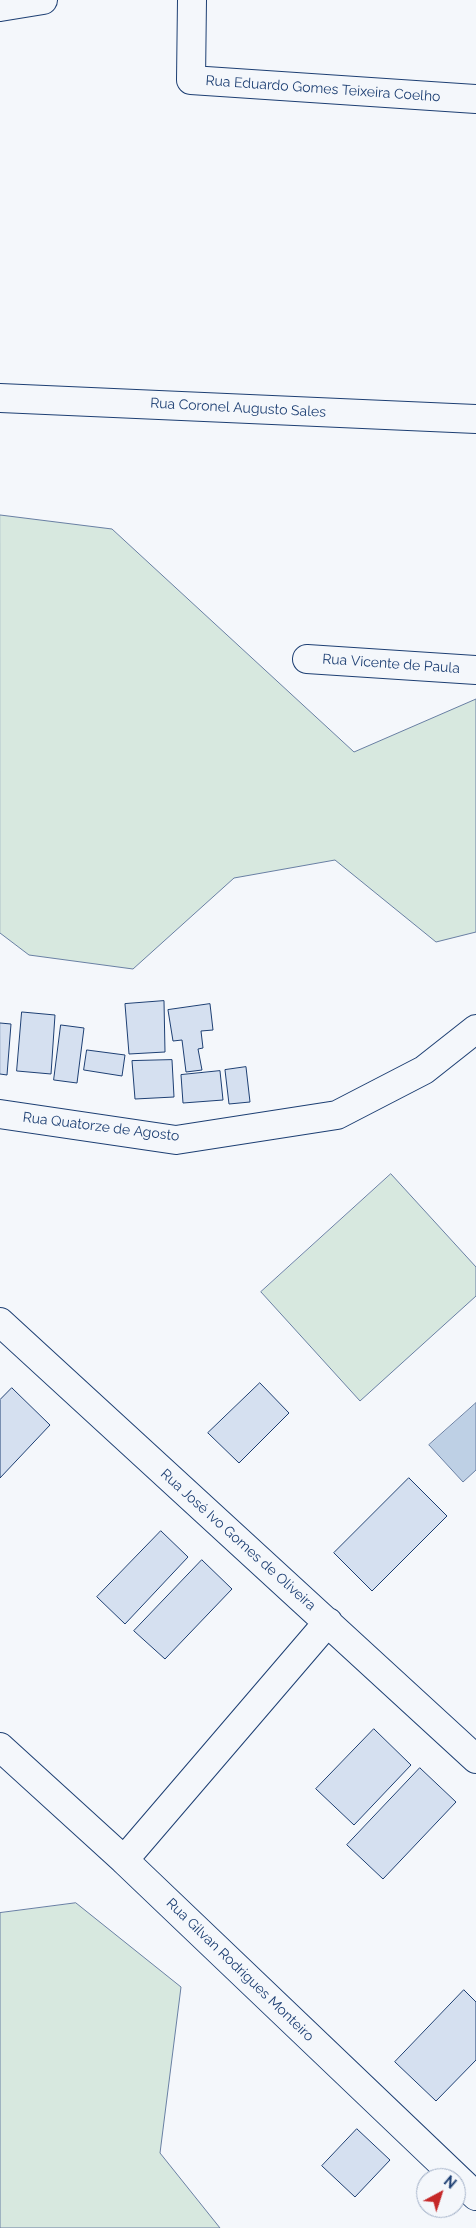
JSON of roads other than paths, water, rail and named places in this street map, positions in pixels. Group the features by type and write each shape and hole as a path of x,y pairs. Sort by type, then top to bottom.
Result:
{"street":[{"path":"0,7 43,0"},
{"name":"Rua Eduardo Gomes Teixeira Coelho","path":"192,0 191,80 476,99"},
{"name":"Rua Coronel Augusto Sales","path":"0,398 476,418"},
{"name":"Rua Vicente de Paula","path":"307,659 476,670"},
{"name":"Rua Quatorze de Agosto","path":"0,1114 176,1140 337,1115 424,1070 476,1029"},
{"name":"Rua José Ivo Gomes de Oliveira","path":"0,1322 476,1759"},
{"path":"124,1860 328,1622"},
{"name":"Rua Gilvan Rodrigues Monteiro","path":"0,1747 124,1860 476,2196"}],"water":[{"path":"476,1403 476,1470 463,1482 429,1445"}]}
